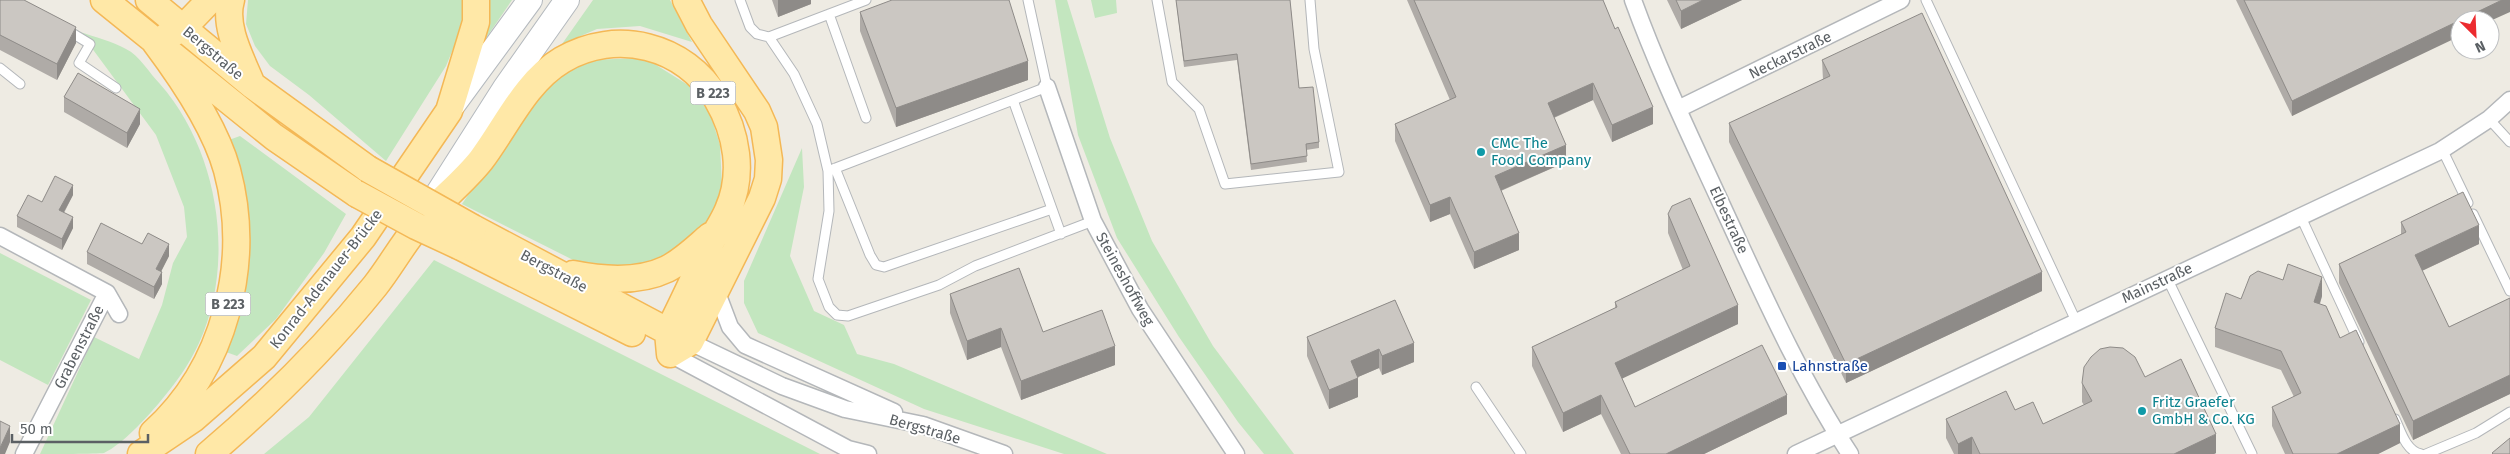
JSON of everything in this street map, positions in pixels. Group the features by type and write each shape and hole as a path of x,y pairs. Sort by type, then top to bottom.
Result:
{"main road":[{"name":"Bergstraße","path":"104,0 274,137 357,194 416,226 466,237 552,270 676,343"},
{"path":"155,42 169,10 210,0"},
{"path":"231,0 229,7 231,31 252,85"},
{"path":"449,111 476,22 476,0"},
{"name":"Konrad-Adenauer-Brücke","path":"141,454 194,419 264,357 363,237 449,111 530,0"},
{"path":"417,226 505,88 566,0"},
{"path":"676,343 716,290 762,198 768,180 769,160 764,127 757,111 699,25 686,0"},
{"name":"Bergstraße","path":"169,10 252,85 466,237 676,343"},
{"name":"B 223","path":"130,454 168,419 195,383 218,341 231,290 236,251 235,214 227,169 209,127 185,82 155,42"},
{"name":"B 223","path":"209,454 264,407 324,346 376,284 417,226 480,162 534,82 560,61 583,49 609,43 629,43 671,54 690,67 716,97 734,133 736,153 735,186 728,210 715,232 668,269 637,279 593,278 552,270"},
{"path":"676,343 715,232"}],"street":[{"name":"Elbestraße","path":"1633,0 1678,109 1770,310 1837,434"},
{"name":"Neckarstraße","path":"1678,109 1901,0"},
{"name":"Steineshoffweg","path":"1047,87 1094,221 1140,309 1236,454"},
{"name":"Mainstraße","path":"1796,454 2442,149 2489,119 2510,100"},
{"name":"Grabenstraße","path":"0,236 107,294 119,314"},
{"path":"716,290 730,327 745,345 923,425"},
{"name":"Grabenstraße","path":"24,454 107,294"},
{"name":"Bergstraße","path":"676,343 836,406 923,425 1004,454"},
{"name":"Bergstraße","path":"676,343 848,449 868,454"},
{"path":"1837,434 1850,454"}],"lane":[{"path":"740,0 750,27 757,34 768,37 866,0"},
{"path":"831,169 1047,87 1028,0"},
{"path":"1157,0 1172,82 1199,109 1225,184 1339,172 1314,48 1310,0"},
{"path":"1926,0 2076,321"},
{"path":"829,14 866,118"},
{"path":"58,24 90,44 79,63 116,88"},
{"path":"768,37 794,74 817,124 831,169 870,255 876,264 884,267 1052,209"},
{"path":"0,68 20,84"},
{"path":"1013,100 1060,234"},
{"path":"2489,119 2510,142"},
{"path":"2442,149 2510,291"},
{"path":"831,169 829,211 818,279 830,307 837,315 848,316 940,285 975,266 1094,221"},
{"path":"2300,215 2362,348"},
{"path":"2167,278 2252,454"},
{"path":"1476,387 1521,454"},
{"path":"2391,411 2408,447 2414,453 2421,454"},
{"path":"2426,454 2476,433 2510,412"}],"green space":[{"path":"248,0 465,0 460,32 446,66 386,161 309,95 270,66 255,46 246,24"},
{"path":"487,0 512,0 484,41"},
{"path":"593,0 670,0 692,42 640,26 597,29 562,44"},
{"path":"1055,0 1067,0 1110,138 1152,241 1213,346 1294,454 1264,454 1238,422 1179,337 1117,238 1078,135"},
{"path":"1091,0 1116,0 1117,13 1095,18"},
{"path":"80,32 103,39 131,52 160,84 180,111 196,141 208,174 216,208 217,278 210,311 199,343 191,359 165,396 134,430 104,453 40,454 94,337 139,359 162,305 173,263 187,237 184,207 156,135"},
{"path":"645,58 688,85 710,113 720,145 722,186 710,222 683,248 644,267 595,271 462,204 540,89 586,60"},
{"path":"240,136 346,214 324,253 276,319 237,356 226,352 246,295 245,241 226,141"},
{"path":"802,148 804,187 790,256 814,311 844,325 857,354 894,364 1107,454 1064,454 924,409 758,333 744,303 744,281"},
{"path":"0,253 91,300 48,385 0,360"},
{"path":"434,260 820,454 264,454 309,417"}],"building":[{"path":"0,0 24,0 76,27 57,64 0,35"},
{"path":"892,0 1009,0 1028,61 896,108 860,12"},
{"path":"1176,0 1290,0 1299,88 1313,87 1319,142 1306,144 1307,156 1251,164 1237,54 1184,61"},
{"path":"1414,0 1603,0 1615,29 1618,27 1653,107 1612,125 1593,83 1548,103 1566,145 1495,176 1519,233 1474,252 1450,197 1430,205 1395,124 1456,97"},
{"path":"1676,0 1703,0 1681,11"},
{"path":"2244,0 2502,0 2481,10 2450,10 2450,25 2292,101"},
{"path":"1922,13 2042,272 1846,364 1729,123 1830,76 1822,60"},
{"path":"78,73 140,109 127,133 64,97"},
{"path":"55,176 73,185 59,210 73,217 62,239 17,216 28,195 42,202"},
{"path":"2463,192 2479,225 2415,255 2449,327 2510,298 2510,375 2413,421 2339,264 2406,232 2401,222"},
{"path":"1690,198 1738,305 1615,363 1635,407 1762,345 1787,395 1666,454 1630,454 1601,395 1563,413 1532,347 1617,307 1615,302 1690,266 1668,214 1672,206"},
{"path":"101,223 142,244 148,233 169,244 156,269 162,272 154,287 87,252"},
{"path":"2288,264 2322,277 2314,302 2326,306 2340,338 2356,330 2400,424 2337,454 2293,454 2272,407 2301,393 2281,351 2215,328 2226,293 2241,299 2250,276 2258,271 2283,280"},
{"path":"1019,268 1043,332 1102,310 1115,346 1021,381 1001,328 967,341 950,294"},
{"path":"1395,300 1414,343 1382,356 1379,349 1351,361 1358,378 1329,390 1307,337"},
{"path":"2110,347 2123,348 2135,357 2145,377 2181,359 2216,434 2174,454 1980,454 1972,437 1958,444 1946,419 2006,391 2015,410 2033,402 2043,424 2092,401 2082,383 2084,367 2100,349"},
{"path":"0,421 10,426 0,448"},
{"path":"2510,438 2510,454 2492,453"}],"place":[{"name":"CMC The Food Company","path":"1481,152"},
{"name":"Lahnstraße","path":"1782,366"},
{"name":"Fritz Graefer GmbH & Co. KG","path":"2142,411"}]}
